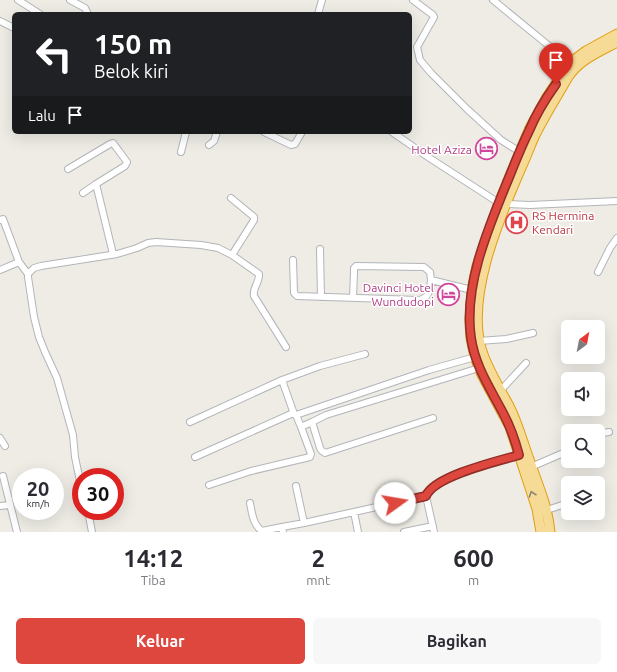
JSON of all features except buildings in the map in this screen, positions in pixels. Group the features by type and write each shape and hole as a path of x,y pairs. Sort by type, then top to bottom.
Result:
{"highway":[{"path":"550,532 547,510 531,467 479,368 471,338 470,320 472,290 477,266 520,152 529,130 547,97 586,51 617,34"},
{"path":"541,532 537,509 510,407 486,363 479,341 477,317 479,290 502,203 535,135 568,77 572,66 617,42"}],"street":[{"path":"18,0 37,12"},
{"path":"319,12 322,0"},
{"path":"413,0 434,17 417,47 420,60 431,73 490,131 500,140 520,152"},
{"path":"493,0 572,66"},
{"path":"72,1 85,8 87,12"},
{"path":"0,21 12,27"},
{"path":"181,152 186,134"},
{"path":"209,145 214,141 216,134"},
{"path":"268,134 291,145 295,144 301,134"},
{"path":"395,134 428,157 502,203 530,205 617,201"},
{"path":"68,169 113,143 127,162 125,166 83,193"},
{"path":"96,184 113,254"},
{"path":"231,198 254,217 254,220 232,255"},
{"path":"0,220 3,219 20,262 28,274 36,326 44,352 54,372 60,390 73,435 77,468"},
{"path":"598,272 610,248 617,238"},
{"path":"28,274 31,270 41,266 113,254 131,250 148,243 161,242 208,246 223,250 259,274 259,279 253,293 254,296 286,347"},
{"path":"320,249 321,297"},
{"path":"294,260 294,294 298,296 321,297 353,298 423,300 428,294 431,280 430,272 424,267 356,266 354,268 353,298"},
{"path":"0,270 20,262"},
{"path":"431,280 472,290"},
{"path":"479,341 506,340 533,333"},
{"path":"190,422 282,380 320,366 365,354"},
{"path":"196,457 295,415 429,370 476,357"},
{"path":"501,390 526,363"},
{"path":"301,427 326,415 479,368"},
{"path":"282,380 301,427 310,455"},
{"path":"209,485 251,471 310,458 310,455 322,451 325,453 330,452 433,418"},
{"path":"312,422 322,451"},
{"path":"605,433 609,432"},
{"path":"0,438 5,446"},
{"path":"404,532 433,529 426,496 427,492 434,486 450,477 523,454"},
{"path":"531,467 561,454"},
{"path":"3,476 17,532"},
{"path":"296,486 304,523"},
{"path":"250,503 255,524 262,531 283,530 304,523 426,496"},
{"path":"0,506 9,504"},
{"path":"547,510 561,505"},
{"path":"354,512 358,532"},
{"path":"90,520 92,532"}],"place":[{"name":"Hotel Aziza","path":"487,149"},
{"name":"RS Hermina Kendari","path":"517,222"},
{"name":"Davinci Hotel Wundudopi","path":"449,294"}],"route":[{"path":"395,503 426,496 427,492 434,486 450,477 519,455 510,427 482,375 476,357 471,338 470,320 472,290 477,266 499,202 529,130 556,84"}]}
